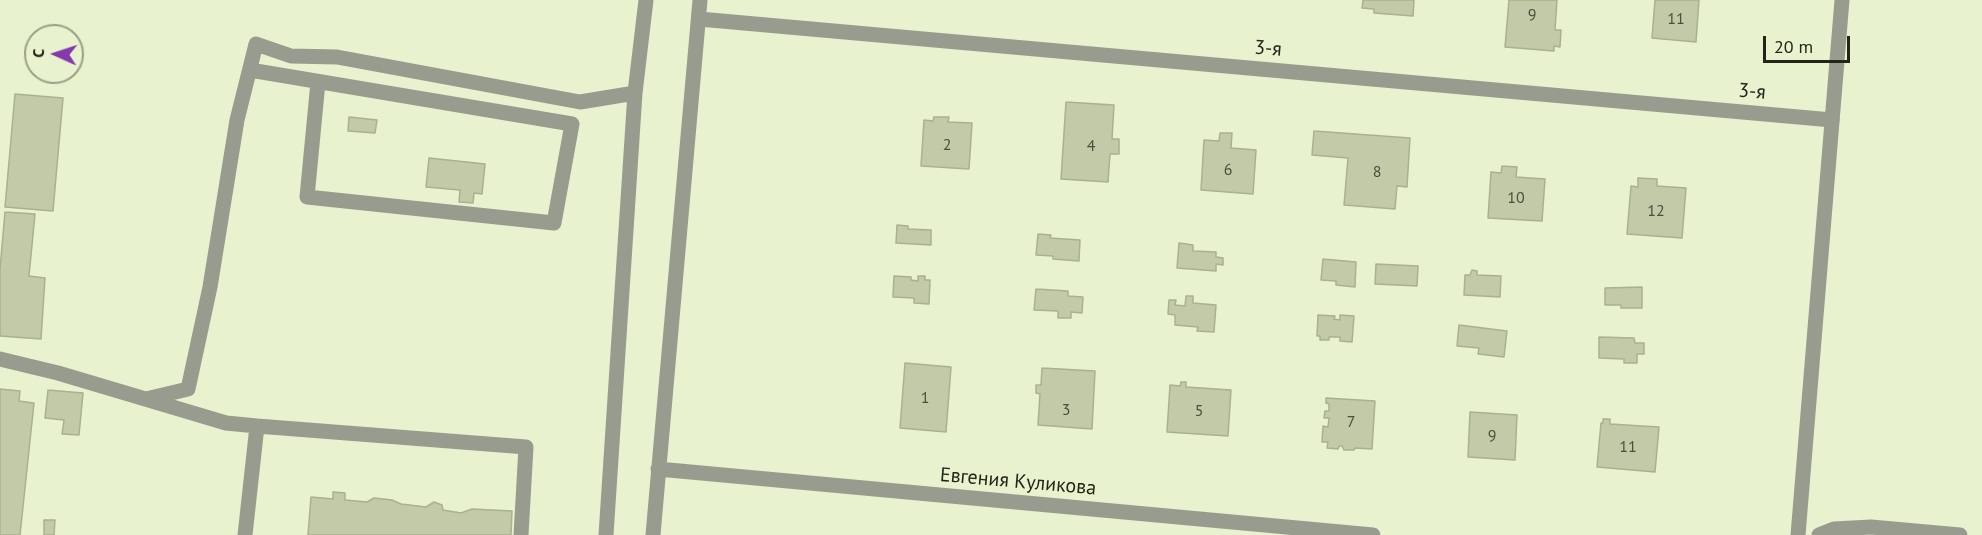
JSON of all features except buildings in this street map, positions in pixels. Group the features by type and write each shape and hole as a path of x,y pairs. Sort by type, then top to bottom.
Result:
{"street":[{"path":"606,535 635,93 646,0"},
{"path":"653,535 700,0"},
{"path":"1798,535 1842,0"},
{"name":"3-я","path":"699,19 1832,120"},
{"path":"146,399 188,389 210,287 237,120 256,44 291,56 337,57 580,102 635,93"},
{"path":"250,70 572,124 554,223 307,197 318,82"},
{"path":"0,359 58,373 226,423 526,447 521,535"},
{"path":"245,535 257,426"},
{"name":"Евгения Куликова","path":"658,469 1373,535"},
{"path":"1819,535 1834,529 1870,527 1960,535"}]}
